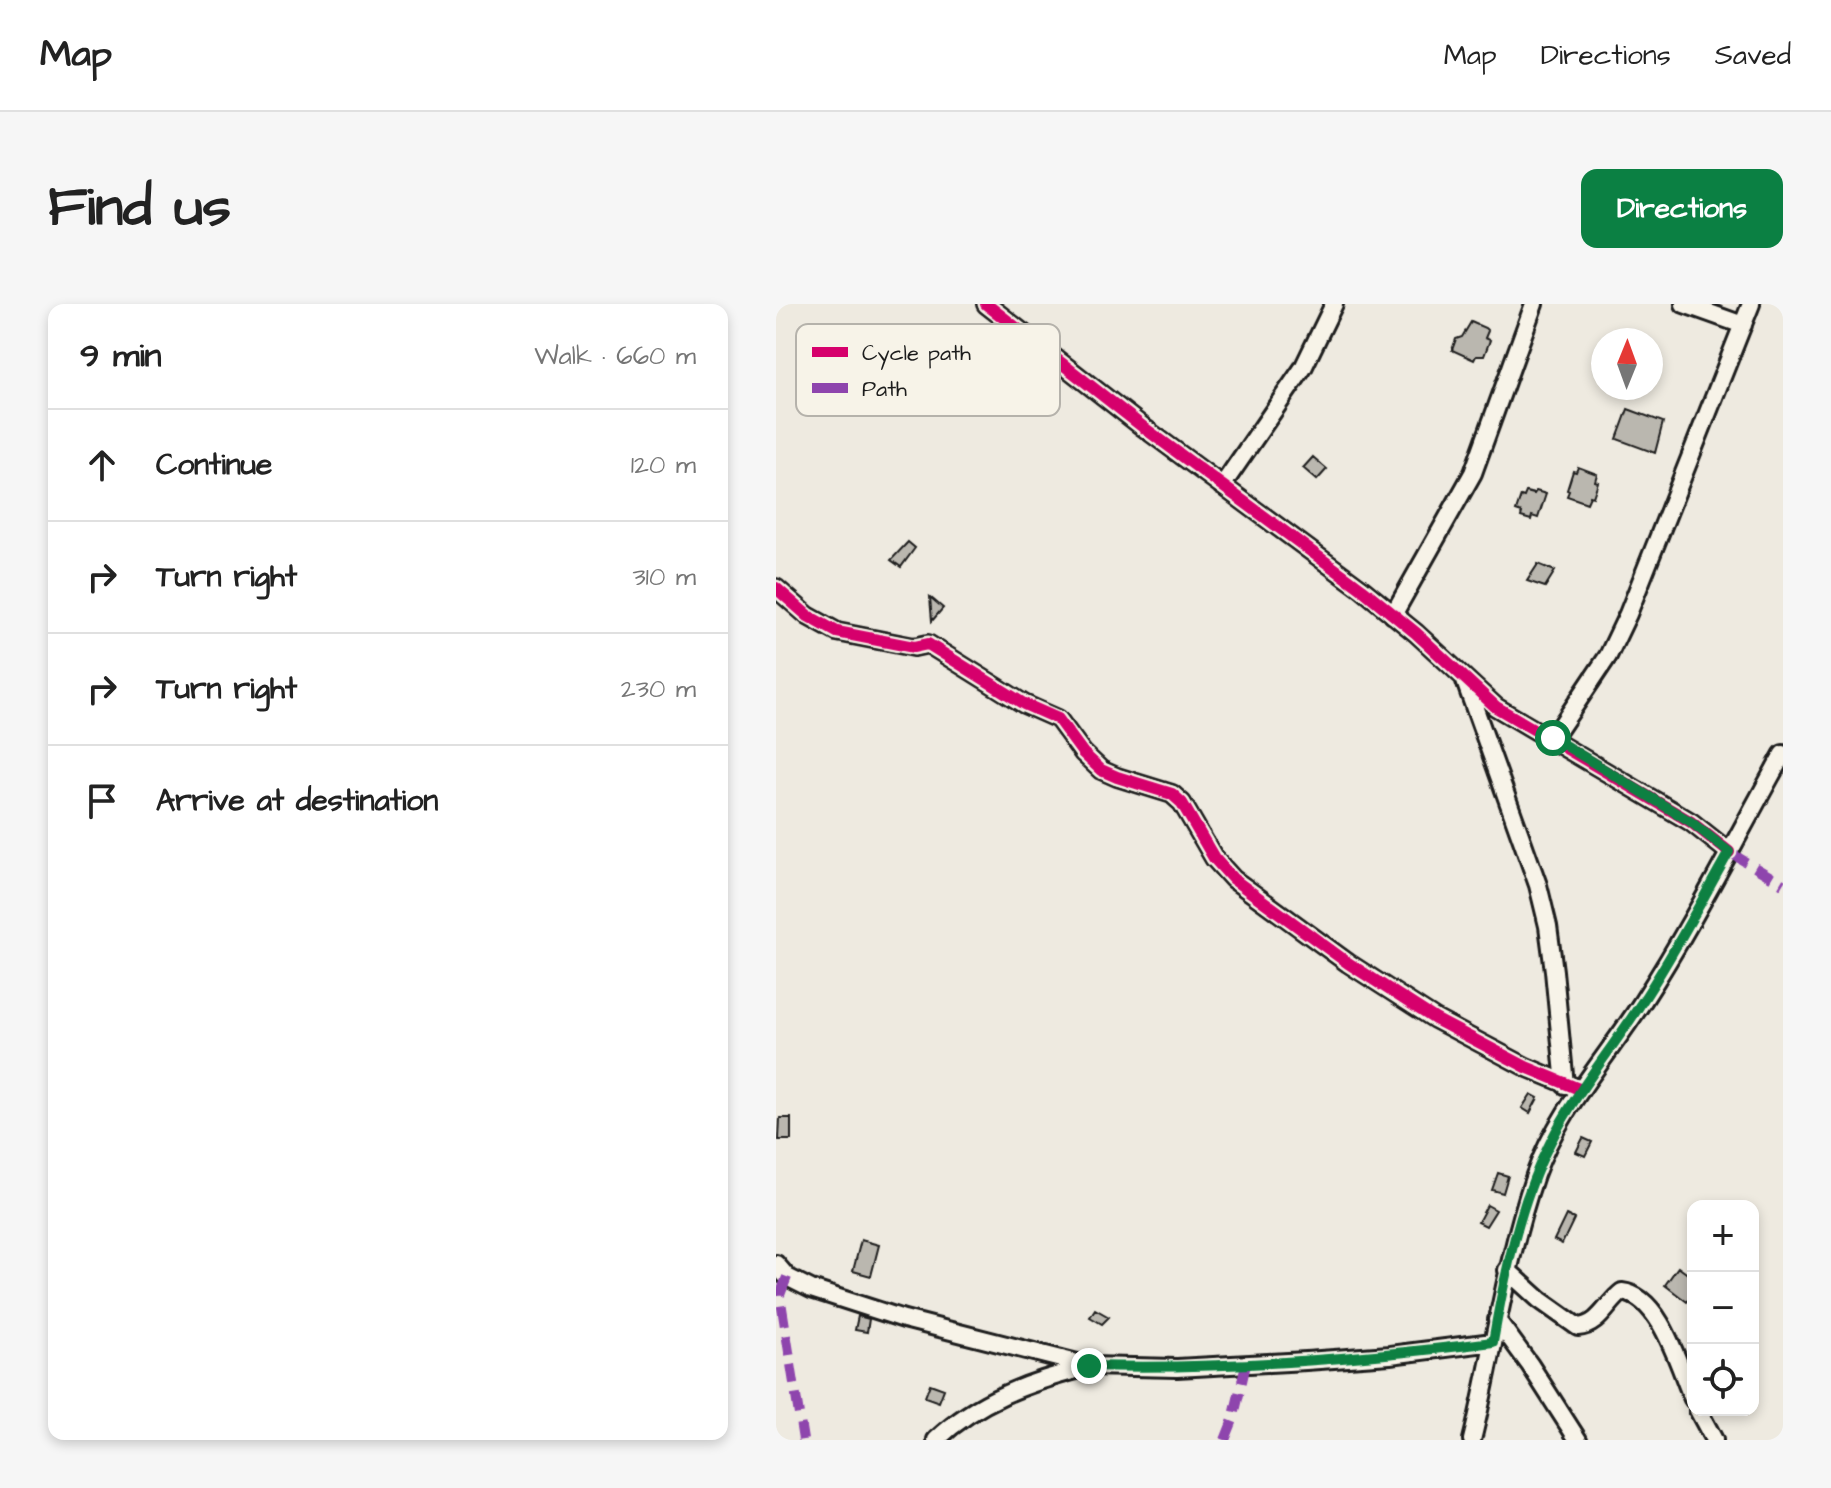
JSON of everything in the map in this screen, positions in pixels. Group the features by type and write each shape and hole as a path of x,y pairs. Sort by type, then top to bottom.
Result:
{"street":[{"path":"988,304 1013,324"},
{"path":"1222,486 1303,368 1334,304"},
{"path":"1393,615 1473,473 1534,304"},
{"path":"1684,304 1743,325"},
{"path":"1553,738 1608,656 1628,614 1751,304"},
{"path":"1060,361 1393,615 1496,707 1691,822 1729,852"},
{"path":"776,588 808,616 837,632 914,647 928,644 1024,704 1053,717 1101,770 1172,794 1182,803 1214,858 1233,879 1348,963 1435,1019 1572,1087"},
{"path":"1463,677 1538,885 1548,926 1572,1087"},
{"path":"1472,1440 1507,1270 1535,1175 1572,1087 1642,1003 1783,754"},
{"path":"776,1264 796,1283 824,1294 904,1319 1089,1366 1177,1368 1306,1361 1390,1355 1493,1342"},
{"path":"1507,1270 1540,1300 1578,1327 1585,1327 1596,1320 1622,1292 1641,1297 1660,1322 1687,1385"},
{"path":"1497,1320 1578,1440"},
{"path":"936,1440 952,1425 994,1398 1042,1378 1089,1366"},
{"path":"1701,1416 1714,1440"}],"building":[{"path":"1471,322 1485,328 1488,331 1485,338 1490,340 1484,356 1476,356 1474,360 1452,350 1456,339 1462,337"},
{"path":"1628,409 1663,422 1655,453 1617,439"},
{"path":"1313,457 1327,469 1317,480 1303,468"},
{"path":"1578,467 1597,474 1593,497 1590,496 1587,503 1567,496 1573,471 1576,472"},
{"path":"1536,491 1546,494 1538,518 1532,516 1531,520 1521,517 1522,513 1516,511 1521,496"},
{"path":"908,542 915,548 901,567 891,560"},
{"path":"1538,564 1555,571 1545,587 1527,581"},
{"path":"930,597 943,608 932,621"},
{"path":"1531,1094 1538,1098 1530,1113 1522,1108"},
{"path":"780,1118 791,1118 791,1140 779,1140"},
{"path":"1583,1138 1592,1142 1585,1156 1576,1152"},
{"path":"1498,1173 1508,1176 1503,1193 1492,1190"},
{"path":"1487,1205 1496,1210 1486,1226 1478,1222"},
{"path":"1566,1215 1574,1219 1562,1244 1554,1240"},
{"path":"861,1240 879,1245 871,1276 853,1271"},
{"path":"1678,1267 1687,1274 1687,1302 1665,1285"},
{"path":"1095,1309 1109,1317 1102,1324 1090,1317"},
{"path":"858,1316 869,1319 867,1332 855,1330"},
{"path":"930,1384 944,1389 939,1402 925,1397"}],"marked path":[{"path":"1729,852 1783,884"},
{"path":"787,1277 780,1295 803,1440"},
{"path":"1225,1440 1246,1364"}],"cycle path":[{"path":"986,304 1012,324"},
{"path":"1060,362 1362,589 1416,633 1496,707 1691,822 1729,852"},
{"path":"776,588 808,616 837,632 914,647 928,644 1024,704 1058,719 1083,753 1101,770 1172,794 1182,803 1214,858 1233,879 1348,963 1435,1019 1526,1067 1579,1089"}],"route":[{"path":"1089,1366 1177,1368 1306,1361 1390,1355 1493,1342 1504,1283 1535,1175 1549,1143 1579,1089 1613,1046 1665,966 1729,852 1691,822 1553,738"}]}
